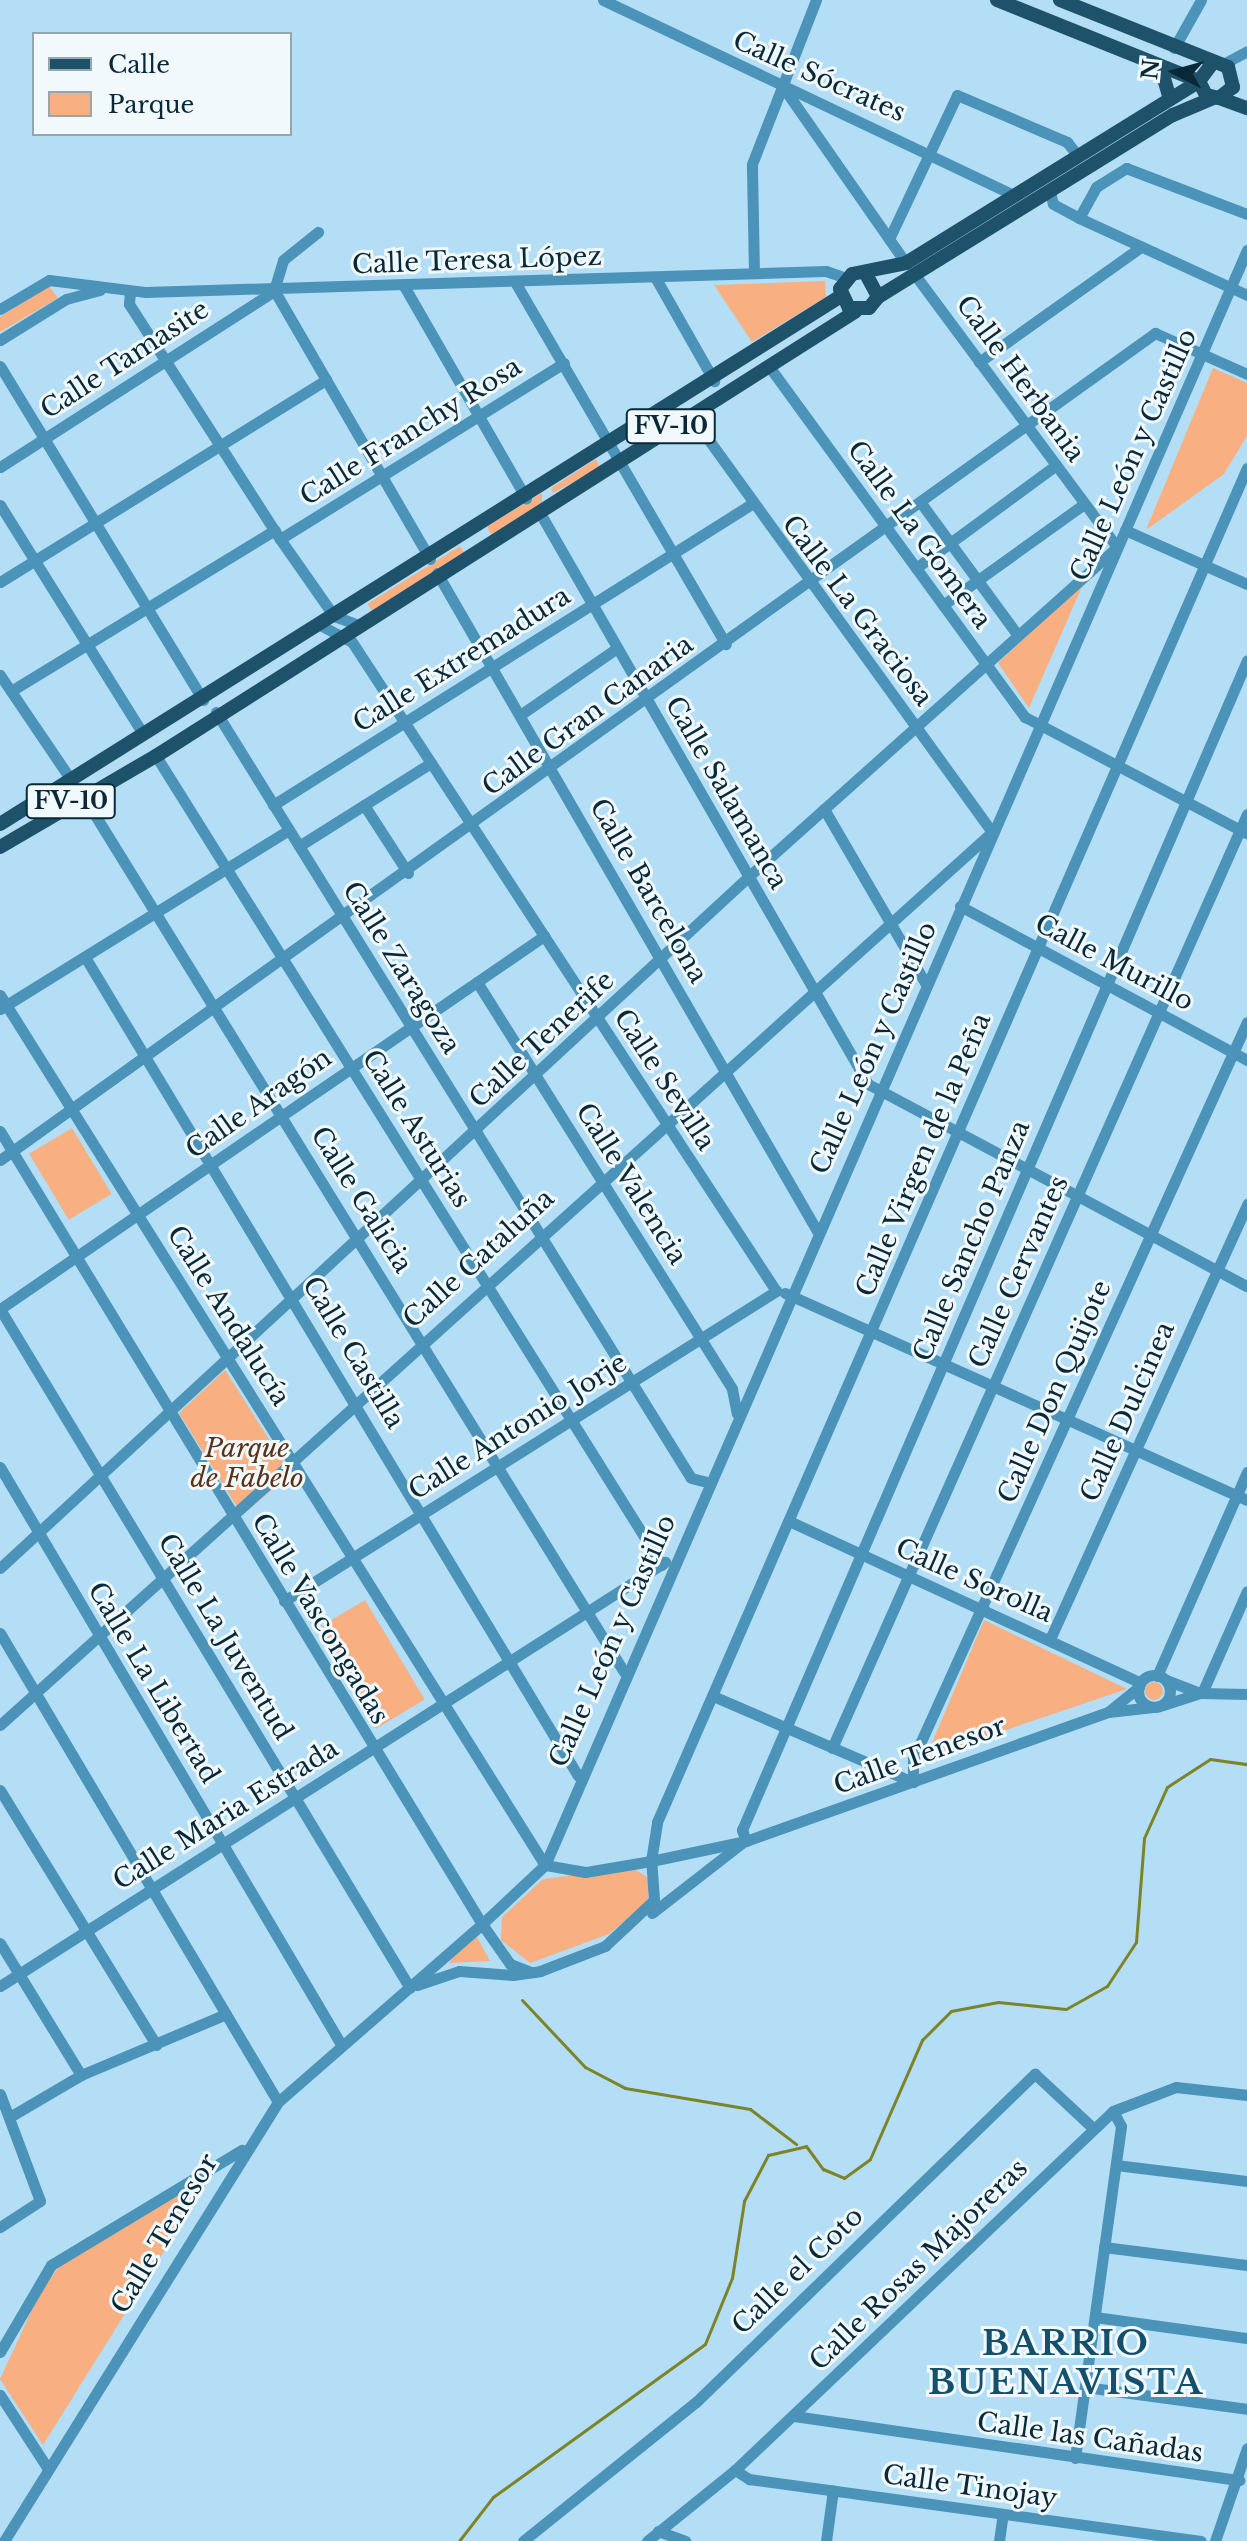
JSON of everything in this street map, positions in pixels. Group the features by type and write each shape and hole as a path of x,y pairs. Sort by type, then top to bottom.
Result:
{"main road":[{"path":"997,0 1199,81 1216,98 1247,108"},
{"path":"1060,0 1217,64 1240,81 1216,98"},
{"path":"1127,54 1163,75 1170,99"},
{"path":"1199,81 1217,64"},
{"name":"FV-10","path":"0,847 82,794 154,754 437,573 540,513 690,414 878,297 911,269 1015,196 1199,81"},
{"name":"FV-10","path":"846,278 911,269 1216,98"},
{"path":"866,274 878,297"},
{"path":"846,278 841,296 856,311"},
{"name":"FV-10","path":"0,824 714,381 841,296"},
{"path":"478,528 488,544"},
{"path":"464,536 474,552"},
{"path":"142,734 154,754"},
{"name":"FV-10","path":"142,734 154,754"}],"street":[{"name":"Calle Sócrates","path":"603,0 782,86 930,151 1015,196"},
{"path":"754,273 752,164 816,0"},
{"path":"1174,48 1201,0"},
{"path":"1217,64 1247,51"},
{"name":"Calle Herbania","path":"782,86 889,239 1117,547"},
{"path":"889,239 957,95 1067,142 1078,156"},
{"path":"1079,218 1096,187 1126,168 1247,214"},
{"path":"1050,192 1053,204 1079,218 1247,295"},
{"path":"318,232 283,260 274,290 430,559"},
{"path":"979,362 1141,247"},
{"name":"Calle León y Castillo","path":"545,1865 555,1829 578,1776 1247,250"},
{"name":"Calle Teresa López","path":"0,309 49,280 130,292 826,271 846,278"},
{"path":"655,277 714,381"},
{"path":"515,282 623,458 726,644"},
{"path":"404,286 526,498"},
{"name":"Calle Teresa López","path":"0,340 66,299 108,289"},
{"name":"Calle Tamasite","path":"0,467 274,290"},
{"path":"130,292 129,304 165,361 334,616 350,629"},
{"name":"Calle Gran Canaria","path":"0,1160 215,1006 345,920 1155,333 1202,355"},
{"path":"1202,355 1247,374"},
{"name":"Calle Franchy Rosa","path":"11,691 382,476 564,363"},
{"name":"Calle La Gomera","path":"768,365 985,662 1038,728"},
{"path":"0,366 203,700"},
{"path":"0,582 326,380"},
{"name":"Calle La Graciosa","path":"690,414 808,586 916,726 992,832"},
{"path":"916,568 1056,465"},
{"name":"Calle Virgen de la Peña","path":"614,1941 654,1900 651,1861 654,1832 1247,469"},
{"path":"921,503 1016,633"},
{"path":"943,605 1084,504"},
{"path":"0,505 142,734"},
{"name":"Calle Extremadura","path":"273,805 404,721 494,670 750,505"},
{"name":"Calle Salamanca","path":"540,513 812,988 878,1092"},
{"path":"1125,530 1247,584"},
{"name":"Calle Tenerife","path":"0,1568 102,1478 228,1357 662,960 748,877 1016,633 1117,547"},
{"name":"Calle Barcelona","path":"437,573 817,1231"},
{"path":"320,625 350,629"},
{"name":"Calle Sevilla","path":"350,629 431,763 776,1291"},
{"path":"520,715 617,648"},
{"name":"Calle Sancho Panza","path":"746,1841 742,1830 1247,660"},
{"path":"0,675 71,780"},
{"name":"Calle Zaragoza","path":"216,712 691,1478 707,1482"},
{"path":"1038,728 1244,831"},
{"name":"Calle Asturias","path":"154,754 662,1565"},
{"path":"299,846 431,763"},
{"name":"Calle Galicia","path":"82,794 590,1611 624,1672"},
{"path":"364,805 408,873"},
{"path":"824,809 926,984"},
{"name":"Calle Cervantes","path":"832,1748 1159,1013 1244,831 1247,814"},
{"path":"3,1003 85,957 289,830"},
{"name":"Calle Cataluña","path":"0,1725 724,1067 889,919 992,832"},
{"name":"Calle Murillo","path":"960,906 1247,1060"},
{"name":"Calle Aragón","path":"0,1309 544,936"},
{"name":"Calle Castilla","path":"85,957 148,1055 578,1776"},
{"name":"Calle Valencia","path":"477,982 604,1176 732,1389 737,1414"},
{"name":"Calle Andalucía","path":"3,1003 74,1107 545,1865"},
{"name":"Calle Don Quijote","path":"913,1782 913,1759 1247,1022"},
{"path":"878,1092 1247,1286"},
{"name":"Calle Vascongadas","path":"0,1131 482,1924 510,1964 531,1972"},
{"name":"Calle Dulcinea","path":"1050,1639 1247,1204"},
{"path":"776,1291 790,1293 870,1335 1242,1498"},
{"name":"Calle Antonio Jorje","path":"284,1601 776,1291"},
{"name":"Calle La Juventud","path":"0,1309 410,1988"},
{"name":"Calle La Libertad","path":"0,1467 342,2046"},
{"path":"1161,1678 1242,1498 1247,1472"},
{"name":"Calle Sorolla","path":"789,1521 1050,1639 1140,1685"},
{"name":"Calle Maria Estrada","path":"0,1986 442,1702 662,1565 677,1551"},
{"path":"1201,1693 1247,1591"},
{"path":"0,1633 278,2102"},
{"path":"1161,1678 1201,1693 1247,1694"},
{"path":"1140,1685 1141,1700 1158,1706 1170,1692 1161,1678"},
{"name":"Calle Tenesor","path":"1108,1712 1140,1685 1161,1678"},
{"name":"Calle Tenesor","path":"4,2541 242,2150 278,2102 545,1865 585,1872 746,1841 1108,1712 1158,1706 1201,1693"},
{"path":"713,1696 913,1782"},
{"path":"0,1790 156,2045"},
{"path":"528,1842 555,1829"},
{"path":"654,1832 664,1851 711,1847"},
{"name":"Calle Tenesor","path":"614,1941 746,1841"},
{"path":"531,1972 614,1941"},
{"path":"0,1943 81,2075"},
{"name":"Calle Tenesor","path":"410,1988 459,1971 531,1972"},
{"path":"13,2115 81,2075 226,2014"},
{"name":"Calle el Coto","path":"523,2541 696,2402 1035,2074 1093,2128"},
{"name":"Calle Rosas Majoreras","path":"647,2541 735,2470 794,2416 1113,2111 1176,2087 1247,2095"},
{"path":"0,2094 13,2115 40,2201 0,2227"},
{"path":"1075,2458 1121,2126 1113,2111"},
{"path":"0,2352 51,2265 242,2150"},
{"path":"1116,2165 1247,2181"},
{"path":"1104,2247 1247,2265"},
{"path":"1095,2317 1247,2338"},
{"path":"1085,2387 1247,2409"},
{"path":"0,2395 48,2469"},
{"name":"Calle las Cañadas","path":"794,2416 1239,2480"},
{"path":"1215,2541 1239,2480 1247,2448"},
{"name":"Calle Tinojay","path":"735,2470 749,2479 1201,2541"},
{"path":"826,2541 833,2490"},
{"path":"999,2541 1003,2514"},
{"path":"658,2531 685,2541"}],"green space":[{"path":"825,281 826,297 752,342 714,285"},
{"path":"49,286 58,298 0,332 0,317"},
{"path":"1213,368 1247,383 1247,436 1224,474 1146,530"},
{"path":"596,459 600,468 553,493 551,488"},
{"path":"542,493 542,504 492,537 487,526"},
{"path":"460,546 465,554 372,611 368,604"},
{"path":"1084,582 1029,708 998,663"},
{"path":"72,1128 112,1194 69,1220 29,1154"},
{"name":"Parque de Fabelo","path":"225,1370 291,1474 242,1515 179,1413"},
{"path":"365,1600 425,1699 376,1729 316,1629"},
{"path":"984,1620 1127,1689 926,1757"},
{"path":"1154,1682 1163,1691 1154,1700 1145,1691"},
{"path":"633,1868 650,1879 648,1901 609,1934 530,1963 501,1940 502,1917 543,1879"},
{"path":"477,1937 490,1961 449,1963 455,1954"},
{"path":"209,2173 211,2176 43,2445 0,2379 42,2288 60,2266"}],"waterway":[{"path":"459,2541 493,2497 705,2344 732,2278 744,2201 768,2155 806,2146 823,2169 844,2178 870,2159 922,2040 951,2011 998,2002 1066,2009 1107,1986 1136,1942 1144,1838 1167,1787 1210,1759 1247,1764"},
{"path":"522,2000 585,2067 625,2088 750,2109 796,2144"}],"district":[{"name":"BARRIO BUENAVISTA","path":"1066,2362"}]}
